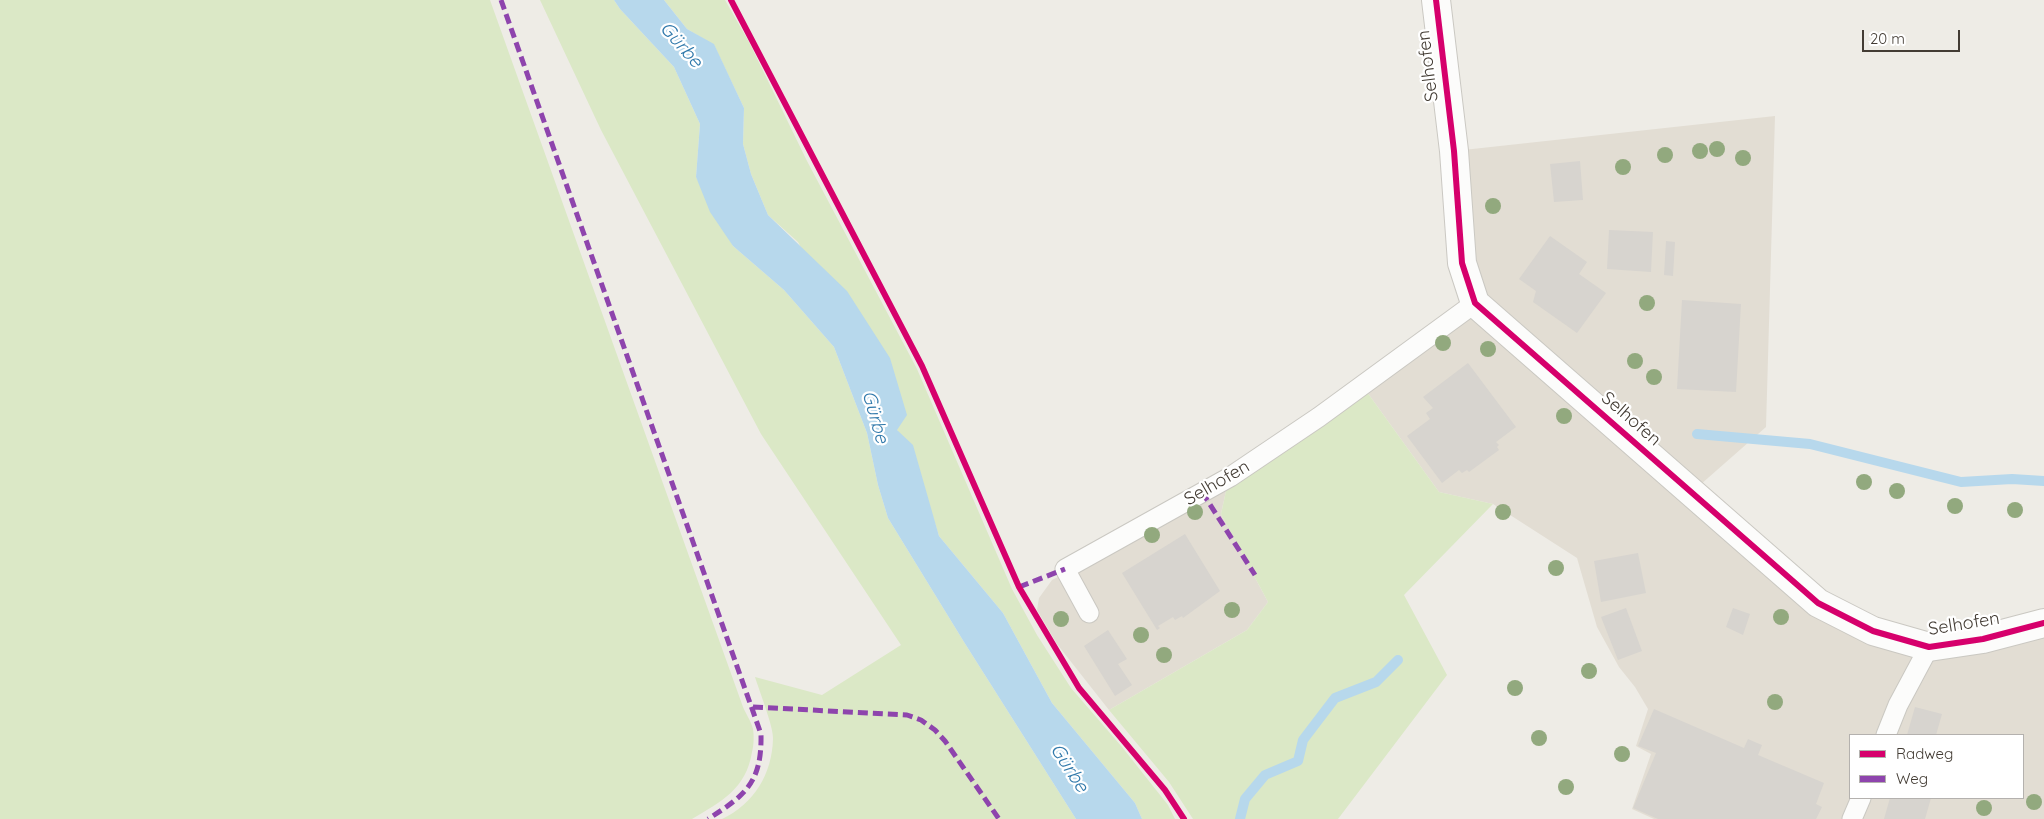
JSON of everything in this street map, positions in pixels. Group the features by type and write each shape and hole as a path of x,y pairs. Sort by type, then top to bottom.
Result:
{"street":[{"name":"Selhofen","path":"1436,0 1454,151 1462,263 1475,303 1818,603 1873,631 1929,647 1983,639 2044,623"}],"lane":[{"name":"Selhofen","path":"1090,613 1065,569 1230,476 1320,417 1475,303"},
{"path":"1886,734 1898,705 1929,647"},
{"path":"1852,819 1861,799"}],"shaded area":[{"path":"1775,116 1766,427 1692,492 1818,603 1929,647 2044,623 2044,819 1654,819 1632,809 1651,754 1636,746 1648,709 1635,687 1619,667 1597,627 1577,558 1493,504 1439,492 1367,392 1475,303 1454,151"},
{"path":"1226,491 1221,514 1268,602 1247,630 1109,710 1057,644 1037,610 1039,598 1052,580"}],"green space":[{"path":"0,0 490,0 743,707 752,726 754,734 753,749 749,765 744,776 731,793 692,819 0,819"},
{"path":"540,0 614,0 620,9 674,67 700,124 696,177 733,246 784,290 834,347 867,433 878,485 888,518 1076,819 722,819 733,813 752,796 765,776 772,752 773,734 755,677 822,695 901,645 761,434 601,130"},
{"path":"664,0 725,0 749,42 807,161 917,369 1012,589 1037,635 1071,688 1122,747 1168,805 1175,819 1142,819 1135,803 1052,703 1003,613 939,536 926,495 897,430 798,242 768,215 751,174 743,144 744,108 714,45 687,29"},
{"path":"1367,392 1439,492 1493,504 1404,595 1447,675 1338,819 1193,819 1169,782 1109,710 1247,630 1268,602 1221,514 1226,491"}],"water":[{"name":"Gürbe","path":"614,0 664,0 687,29 714,44 744,108 743,144 751,174 768,215 847,291 890,358 907,415 897,430 913,445 939,536 1003,613 1052,703 1135,803 1142,819 1076,819 888,518 878,485 867,433 834,347 784,290 733,246 710,212 696,177 700,124 674,67 620,9"}],"building":[{"path":"1580,161 1583,200 1554,202 1550,164"},
{"path":"1609,230 1653,232 1651,272 1607,269"},
{"path":"1550,236 1587,262 1579,274 1606,293 1577,333 1533,302 1536,291 1519,279"},
{"path":"1666,241 1675,242 1673,276 1664,275"},
{"path":"1682,300 1741,304 1736,392 1677,389"},
{"path":"1468,363 1516,427 1496,442 1499,445 1497,447 1499,450 1469,472 1467,470 1462,473 1459,470 1442,483 1407,436 1430,419 1426,413 1433,408 1423,397"},
{"path":"1185,534 1220,591 1183,618 1182,616 1175,620 1173,617 1158,626 1160,628 1157,630 1122,573"},
{"path":"1638,553 1646,593 1601,602 1594,561"},
{"path":"1626,608 1642,651 1618,660 1601,617"},
{"path":"1733,608 1750,614 1743,635 1726,627"},
{"path":"1108,630 1127,659 1118,664 1132,685 1115,696 1084,646"},
{"path":"1915,707 1942,714 1936,734 1907,734"},
{"path":"1654,709 1744,748 1748,739 1762,745 1758,755 1824,783 1816,804 1822,807 1816,819 1658,819 1633,808 1656,753 1638,746"},
{"path":"1890,799 1931,799 1925,819 1884,819"}],"waterway":[{"path":"1697,434 1810,444 1961,482 2012,479 2044,481"},
{"path":"1240,819 1245,799 1265,775 1298,761 1303,740 1335,698 1376,682 1398,660"}],"marked path":[{"path":"501,0 761,734 761,750 758,764 755,776 749,786 742,794 708,819"},
{"path":"1202,492 1255,575"},
{"path":"1019,587 1065,569"},
{"path":"753,707 907,715 921,720 935,730 945,741 999,819"}],"cycle path":[{"path":"731,0 922,366 1019,587 1079,688 1165,790 1184,819"},
{"path":"1436,0 1454,151 1462,263 1475,303 1818,603 1873,631 1929,647 1983,639 2044,623"}]}
